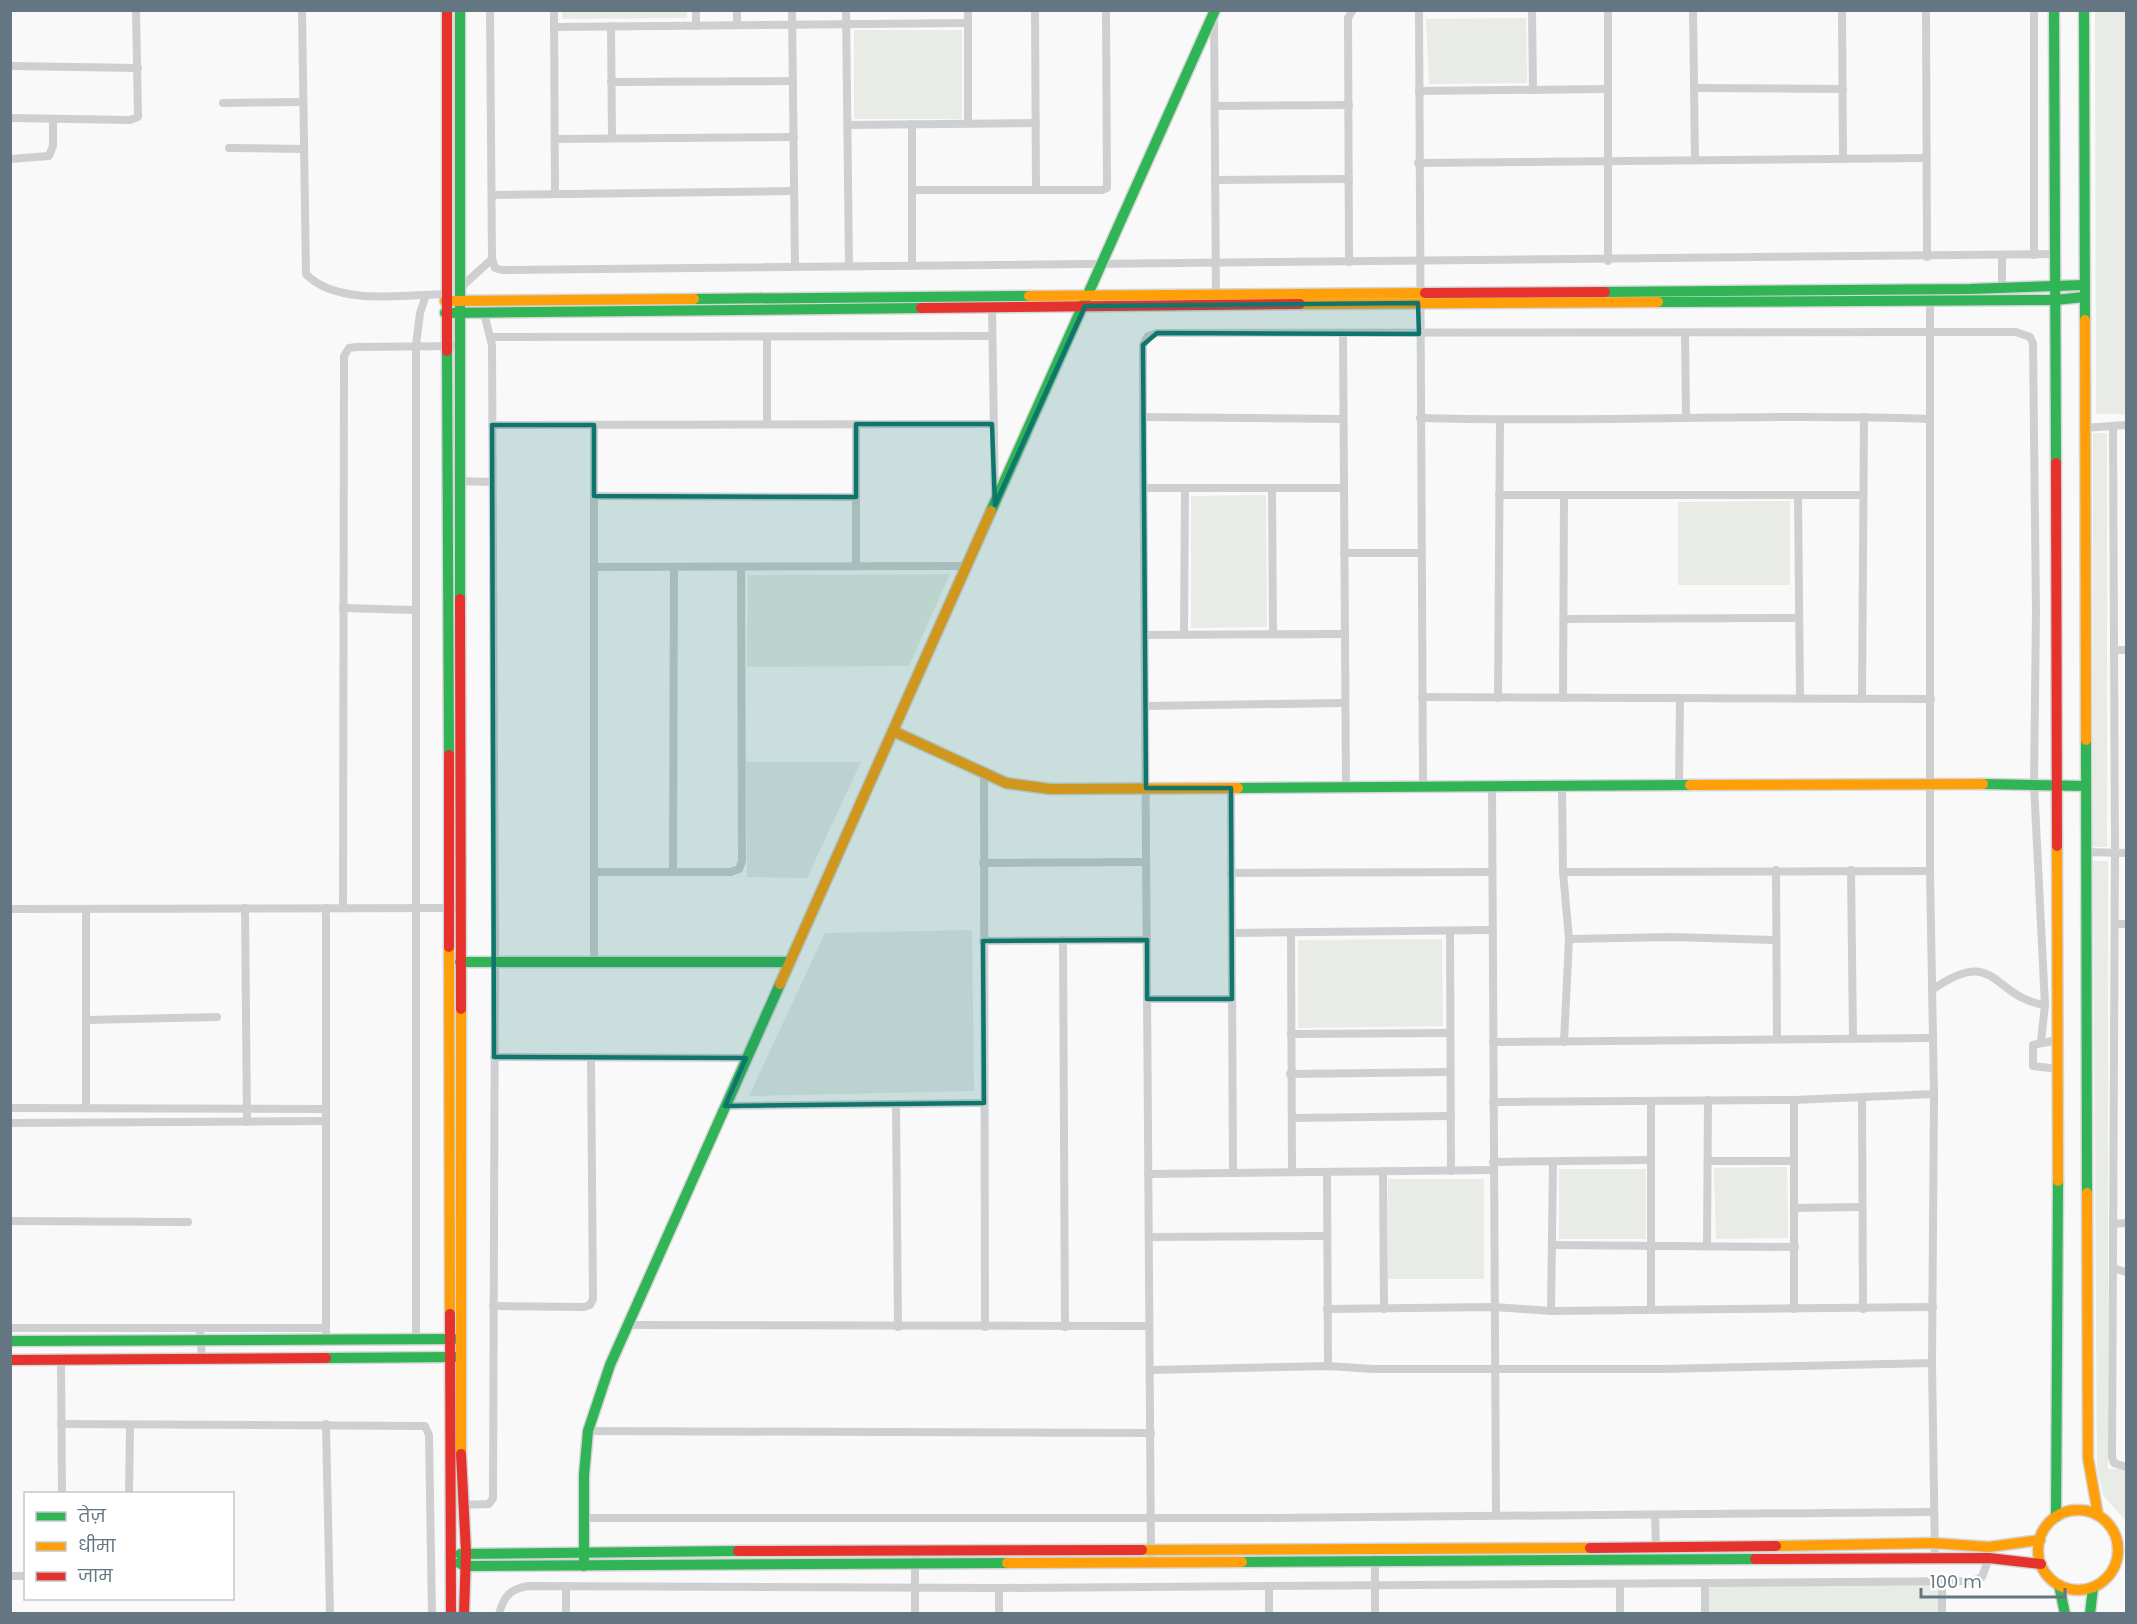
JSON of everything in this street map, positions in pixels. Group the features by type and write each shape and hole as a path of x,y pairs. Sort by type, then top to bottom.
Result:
{"street":[{"path":"10,118 135,119 140,111 136,10"},
{"path":"302,10 306,274 322,286 345,294 426,295 459,301 1090,294 1216,299 1930,295 2055,300 2084,297"},
{"path":"447,10 448,210 445,313 454,908 460,962 464,1614"},
{"path":"451,1614 449,1339 459,481 460,10"},
{"path":"490,10 492,260 495,268 502,270 912,265 1418,263 2055,254"},
{"path":"554,10 555,194"},
{"path":"696,10 696,26"},
{"path":"737,10 737,25"},
{"path":"792,10 795,266"},
{"path":"846,10 849,266"},
{"path":"968,10 968,124"},
{"path":"1035,10 1036,189"},
{"path":"912,189 1102,190 1107,188 1106,10"},
{"path":"1349,262 1348,18 1353,10"},
{"path":"1419,10 1418,298 1423,787"},
{"path":"1532,10 1533,90"},
{"path":"1608,10 1608,261"},
{"path":"1693,10 1695,160"},
{"path":"1842,10 1843,159"},
{"path":"1926,10 1927,257"},
{"path":"2034,10 2034,255"},
{"path":"2054,10 2058,1069 2056,1516"},
{"path":"2084,10 2088,1458 2097,1515"},
{"path":"1214,12 1216,299"},
{"path":"584,1566 584,1475 588,1431 610,1365 1214,12"},
{"path":"554,27 968,23"},
{"path":"611,26 612,138"},
{"path":"10,66 138,68"},
{"path":"611,82 793,81"},
{"path":"1694,88 1843,89"},
{"path":"1419,91 1607,89"},
{"path":"223,103 303,102"},
{"path":"1215,106 1349,105"},
{"path":"10,159 49,156 53,146 53,119"},
{"path":"848,125 1036,123"},
{"path":"912,124 912,265"},
{"path":"555,139 794,137"},
{"path":"229,148 304,149"},
{"path":"1418,163 1926,158"},
{"path":"1215,180 1349,178"},
{"path":"492,195 794,191"},
{"path":"2002,256 2002,288"},
{"path":"459,289 492,260"},
{"path":"1930,295 2002,288 2084,285"},
{"path":"416,1338 416,345 420,313 426,295"},
{"path":"1011,295 1011,306"},
{"path":"1930,295 1930,871 1934,1094 1932,1363 1935,1434 1933,1543 1935,1560"},
{"path":"445,313 1084,306 1216,299"},
{"path":"992,307 995,505"},
{"path":"462,1505 489,1504 493,1498 495,962 492,337 484,313"},
{"path":"1151,1562 1143,417 1143,345 1148,336 1156,333 2025,333 2033,344 2036,610 2034,785 2045,1005 2041,1041"},
{"path":"1685,333 1686,417"},
{"path":"1343,334 1346,788"},
{"path":"492,337 992,336"},
{"path":"767,337 767,424"},
{"path":"343,908 344,356 350,348 356,347 459,346"},
{"path":"1143,417 1343,419"},
{"path":"1420,418 1500,420 1864,417 1930,419"},
{"path":"1862,699 1864,417"},
{"path":"1498,698 1500,420"},
{"path":"856,424 856,566"},
{"path":"492,425 993,424"},
{"path":"594,425 594,962"},
{"path":"2084,428 2127,425"},
{"path":"2113,427 2115,924 2112,1457 2114,1463 2127,1467"},
{"path":"459,481 492,482"},
{"path":"1144,488 1344,488"},
{"path":"1184,634 1185,488"},
{"path":"1272,488 1273,634"},
{"path":"1499,495 1863,495"},
{"path":"1563,698 1564,495"},
{"path":"1798,495 1800,698"},
{"path":"594,496 856,497"},
{"path":"1344,553 1420,553"},
{"path":"595,567 968,566"},
{"path":"673,872 674,567"},
{"path":"594,872 731,872 739,868 742,861 741,567"},
{"path":"343,608 415,610"},
{"path":"1564,619 1799,618"},
{"path":"1145,635 1345,634"},
{"path":"2114,650 2127,650"},
{"path":"1422,697 1931,699"},
{"path":"1679,786 1680,698"},
{"path":"1145,706 1345,703"},
{"path":"893,731 984,774 1026,787 1346,788 1930,783 2085,786"},
{"path":"984,774 985,1327"},
{"path":"1562,786 1563,872 1569,939 1564,1042"},
{"path":"1492,787 1494,1307 1497,1368 1496,1515"},
{"path":"1231,788 1233,1173"},
{"path":"2085,852 2127,852"},
{"path":"983,863 1146,862"},
{"path":"1776,870 1777,1039"},
{"path":"1851,870 1853,1039"},
{"path":"1563,872 1930,871"},
{"path":"1231,873 1492,872"},
{"path":"10,909 415,906 454,908"},
{"path":"245,908 247,1122"},
{"path":"326,908 326,1334"},
{"path":"86,909 86,1108"},
{"path":"2115,924 2127,924"},
{"path":"1232,933 1492,930"},
{"path":"1450,931 1450,1171"},
{"path":"1291,933 1292,1172"},
{"path":"1569,939 1672,937 1775,940"},
{"path":"1063,940 1065,1327"},
{"path":"983,941 1147,940"},
{"path":"460,962 789,962"},
{"path":"1932,990 1959,973 1982,971 2031,1003 2045,1005"},
{"path":"1147,999 1232,999"},
{"path":"87,1020 217,1017"},
{"path":"1291,1034 1450,1033"},
{"path":"1493,1042 1710,1042 1932,1038"},
{"path":"2057,1040 2041,1041 2033,1045 2032,1066 2058,1069"},
{"path":"494,1057 746,1058"},
{"path":"493,1306 584,1307 591,1305 593,1299 591,1058"},
{"path":"1290,1074 1450,1072"},
{"path":"1493,1102 1794,1100 1934,1094"},
{"path":"1862,1097 1863,1309"},
{"path":"1794,1100 1794,1309"},
{"path":"1651,1101 1651,1309"},
{"path":"1707,1246 1708,1101"},
{"path":"725,1106 984,1103"},
{"path":"897,1104 898,1327"},
{"path":"10,1108 325,1109"},
{"path":"1292,1118 1450,1116"},
{"path":"10,1123 325,1121"},
{"path":"1148,1174 1450,1171 1553,1162 1650,1160"},
{"path":"1708,1161 1794,1161"},
{"path":"1551,1311 1553,1162"},
{"path":"1383,1171 1384,1309"},
{"path":"1327,1172 1328,1366"},
{"path":"1795,1208 1861,1207"},
{"path":"10,1221 188,1222"},
{"path":"2113,1224 2127,1223"},
{"path":"1149,1237 1327,1236"},
{"path":"1552,1245 1795,1247"},
{"path":"2113,1268 2127,1272"},
{"path":"1327,1309 1494,1307 1551,1311 1933,1307"},
{"path":"628,1325 1149,1326"},
{"path":"10,1328 462,1339"},
{"path":"10,1341 200,1334"},
{"path":"200,1334 202,1359"},
{"path":"10,1360 462,1357"},
{"path":"61,1360 62,1492"},
{"path":"1151,1370 1328,1366 1373,1370 1661,1369 1932,1363"},
{"path":"61,1424 421,1424 428,1430 432,1614"},
{"path":"326,1424 330,1614"},
{"path":"129,1492 130,1425"},
{"path":"588,1431 1151,1433"},
{"path":"2076,1510 2097,1515 2106,1521 2122,1539 2118,1552 2121,1564 2102,1582 2082,1590 2059,1585 2052,1580 2041,1564 2040,1540 2043,1531 2056,1516 2076,1510"},
{"path":"584,1518 1150,1518 1934,1512"},
{"path":"1655,1515 1656,1547"},
{"path":"452,1558 465,1552 1656,1547 1933,1543 1989,1547 2040,1540"},
{"path":"1375,1548 1375,1614"},
{"path":"915,1551 915,1614"},
{"path":"452,1558 465,1566 1989,1558 2041,1564"},
{"path":"499,1614 507,1594 515,1588 566,1586 999,1588 1942,1582 1979,1580 1989,1558"},
{"path":"1942,1582 1942,1614"},
{"path":"1705,1584 1705,1614"},
{"path":"1620,1585 1620,1614"},
{"path":"2059,1585 2065,1614"},
{"path":"566,1586 566,1614"},
{"path":"1269,1586 1269,1614"},
{"path":"2090,1614 2092,1587"},
{"path":"999,1588 999,1614"}],"highlighted area":[{"path":"1418,303 1419,334 1157,333 1143,345 1146,788 1231,788 1232,999 1147,999 1147,940 983,941 984,1103 725,1106 746,1058 494,1057 492,425 594,425 594,496 856,497 856,424 992,424 995,505 1085,306"}],"shaded area":[{"path":"562,11 687,11 687,18 562,19"},
{"path":"2095,11 2126,11 2126,414 2096,414"},
{"path":"1526,18 1527,83 1429,84 1426,19"},
{"path":"854,30 962,30 962,119 854,119"},
{"path":"2093,433 2107,433 2107,847 2093,847"},
{"path":"1266,495 1267,627 1191,628 1191,496"},
{"path":"1790,501 1790,585 1678,585 1678,502"},
{"path":"950,574 909,666 747,667 748,575"},
{"path":"746,762 861,762 807,878 747,877"},
{"path":"2093,861 2108,861 2108,1469 2126,1469 2126,1521 2103,1495 2097,1468"},
{"path":"972,930 974,1091 749,1096 825,933"},
{"path":"1442,939 1443,1026 1298,1028 1298,940"},
{"path":"1787,1167 1788,1238 1716,1239 1714,1168"},
{"path":"1559,1169 1646,1169 1646,1239 1559,1239"},
{"path":"1388,1179 1484,1179 1484,1279 1388,1279"},
{"path":"1942,1582 1942,1613 1705,1614 1705,1584"}],"traffic: fast":[{"path":"460,10 460,599"},
{"path":"991,511 1215,10"},
{"path":"2054,10 2056,463"},
{"path":"2084,10 2085,320"},
{"path":"1605,292 1970,289 2084,285"},
{"path":"694,299 1029,296"},
{"path":"1658,302 2055,300 2084,297"},
{"path":"445,313 921,308"},
{"path":"447,351 449,755"},
{"path":"2086,740 2087,1193"},
{"path":"1983,784 2085,786"},
{"path":"1238,788 1690,785"},
{"path":"460,962 789,962"},
{"path":"584,1566 584,1475 588,1431 610,1365 780,984"},
{"path":"2056,1517 2058,1181"},
{"path":"10,1341 454,1339"},
{"path":"326,1358 455,1357"},
{"path":"460,1554 738,1551"},
{"path":"1242,1562 1755,1559"},
{"path":"459,1563 465,1566 1007,1563"},
{"path":"2059,1585 2065,1614"},
{"path":"2090,1614 2093,1588"}],"traffic: slow":[{"path":"1029,296 1425,293"},
{"path":"445,301 694,299"},
{"path":"1300,304 1658,302"},
{"path":"2085,320 2086,740"},
{"path":"780,984 991,511"},
{"path":"893,731 1006,783 1050,789 1238,788"},
{"path":"1690,785 1983,784"},
{"path":"2057,846 2058,1181"},
{"path":"449,947 450,1314"},
{"path":"461,1009 461,1454"},
{"path":"2087,1193 2088,1458 2098,1515"},
{"path":"2078,1510 2093,1513 2106,1522 2115,1535 2118,1550 2115,1565 2106,1578 2093,1587 2078,1590 2063,1587 2050,1578 2041,1565 2038,1550 2041,1535 2050,1522 2063,1513 2078,1510"},
{"path":"1776,1546 1933,1543 1989,1547 2040,1540"},
{"path":"1142,1550 1590,1548"},
{"path":"1007,1563 1242,1562"}],"traffic: jam":[{"path":"447,10 447,351"},
{"path":"1425,293 1605,292"},
{"path":"921,308 1300,304"},
{"path":"2056,463 2057,846"},
{"path":"460,599 461,1009"},
{"path":"449,755 449,947"},
{"path":"450,1314 451,1614"},
{"path":"10,1360 326,1358"},
{"path":"461,1454 466,1552 464,1614"},
{"path":"1590,1548 1776,1546"},
{"path":"738,1551 1142,1550"},
{"path":"1755,1559 1989,1558 2041,1564"}]}
